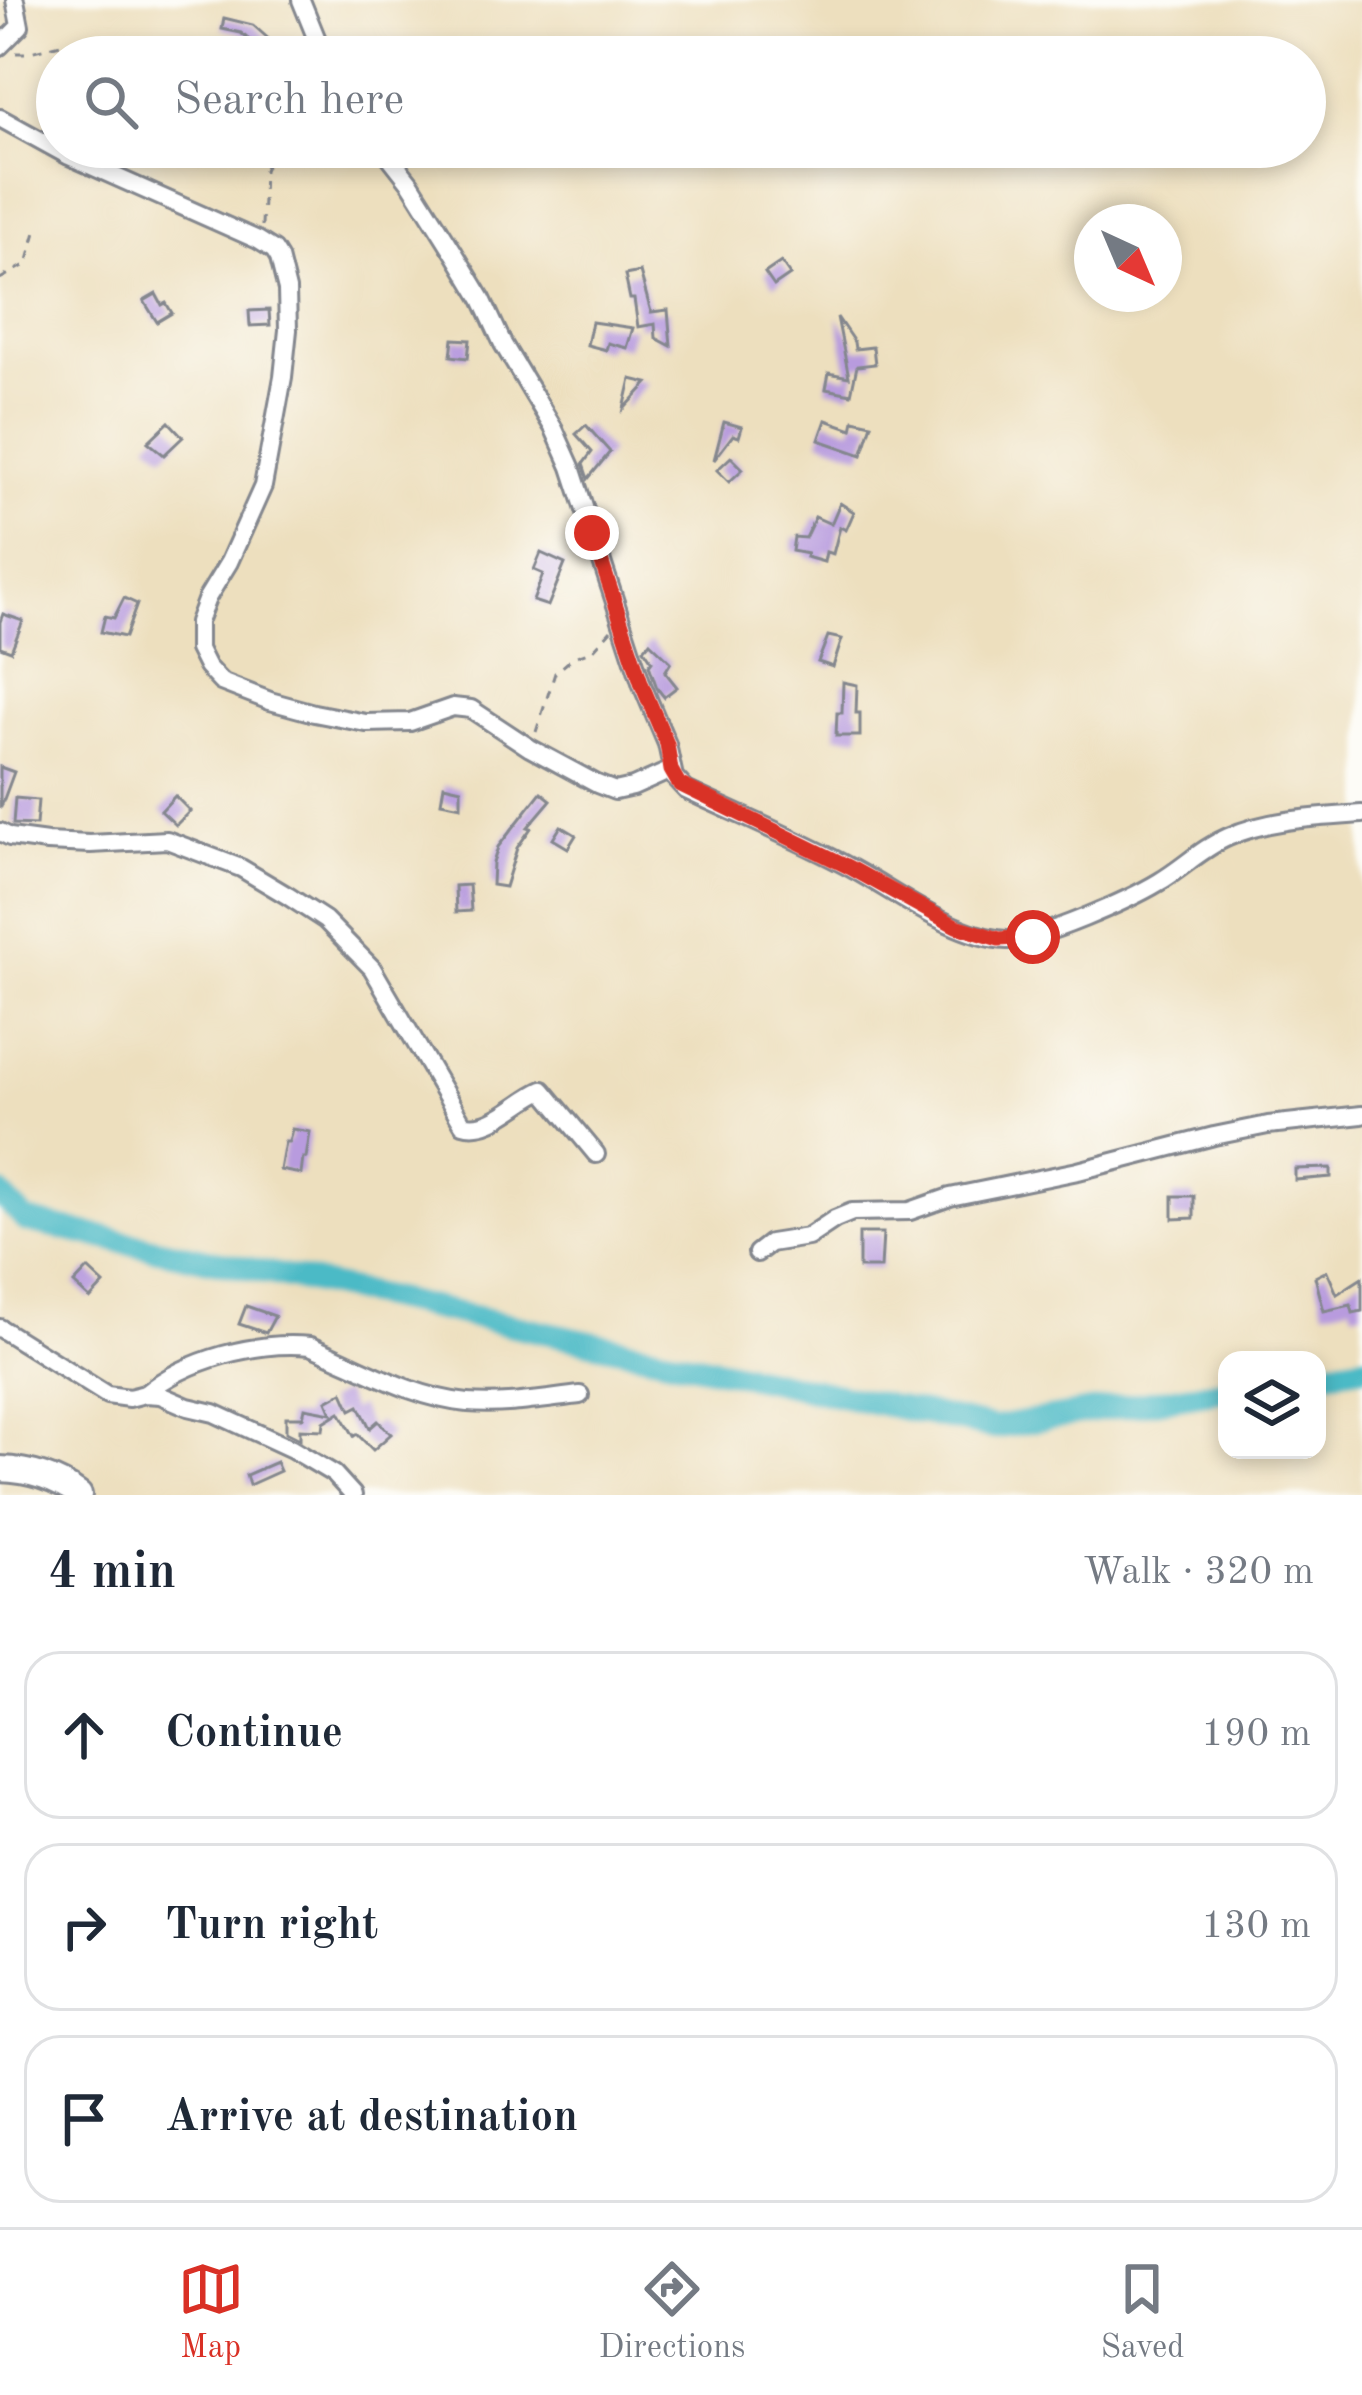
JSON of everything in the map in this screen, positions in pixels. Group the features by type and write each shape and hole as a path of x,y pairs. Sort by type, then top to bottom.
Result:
{"street":[{"path":"3,48 20,26 15,0"},
{"path":"301,0 316,36"},
{"path":"0,118 36,138"},
{"path":"96,168 274,250 287,290 284,377 263,486 198,622 201,657 221,682 314,713 376,724 410,722 465,707 530,748 615,790 626,790 671,770"},
{"path":"398,168 454,251 554,429 577,483 642,685 667,744 671,770 686,790 849,867 956,926 1010,940 1033,937 1140,892 1232,835 1280,823 1362,814"},
{"path":"0,832 47,842 166,840 241,868 325,920 373,968 463,1124 473,1128 490,1121 543,1090 596,1154"},
{"path":"757,1253 770,1244 808,1237 852,1212 910,1211 1214,1136 1362,1115"},
{"path":"0,1328 107,1395 160,1395 214,1413 292,1449 334,1474 353,1495"},
{"path":"145,1394 197,1363 294,1344 310,1346 409,1389 447,1400 470,1403 580,1395"},
{"path":"0,1469 33,1472 80,1495"}],"path":[{"path":"3,48 36,51"},
{"path":"258,240 265,168"},
{"path":"0,279 27,264 36,232"},
{"path":"530,748 555,673 592,650 620,620"}],"building":[{"path":"224,18 253,25 265,36 244,36 222,29"},
{"path":"781,262 790,275 774,286 765,273"},
{"path":"640,272 651,312 668,310 671,346 656,338 655,324 638,327 625,275"},
{"path":"156,294 172,313 157,322 144,301"},
{"path":"269,310 270,325 250,326 249,311"},
{"path":"837,317 855,349 873,347 875,364 857,366 851,394 826,389 829,373 849,377"},
{"path":"592,322 633,328 627,348 587,345"},
{"path":"453,339 470,340 468,358 451,356"},
{"path":"631,379 648,383 624,409"},
{"path":"826,420 852,429 854,420 872,424 862,455 819,440"},
{"path":"169,422 183,437 164,455 148,442"},
{"path":"724,422 742,427 739,437 733,435 714,460"},
{"path":"586,425 610,452 588,479 583,464 592,452 576,434"},
{"path":"731,457 743,469 729,482 717,470"},
{"path":"840,503 854,512 846,530 840,527 833,554 826,552 824,562 792,551 794,537 805,538 815,517 831,524"},
{"path":"541,553 565,564 548,606 533,601 543,574 534,570"},
{"path":"124,598 137,604 125,637 101,632 105,616 114,618"},
{"path":"3,614 23,621 11,651 0,647"},
{"path":"828,636 842,639 833,667 818,662"},
{"path":"650,642 671,662 665,672 677,687 664,697 644,649"},
{"path":"843,682 857,685 860,736 836,736"},
{"path":"0,767 14,772 1,807 0,807"},
{"path":"444,785 461,789 461,806 441,802"},
{"path":"541,792 551,800 528,827 505,887 492,885 498,847"},
{"path":"175,796 190,811 176,825 161,811"},
{"path":"15,798 38,800 36,825 13,824"},
{"path":"561,826 576,835 568,848 553,839"},
{"path":"469,885 471,911 456,912 455,886"},
{"path":"292,1129 310,1132 301,1174 280,1170"},
{"path":"1331,1168 1331,1177 1295,1180 1295,1169"},
{"path":"1173,1196 1194,1196 1194,1218 1173,1219"},
{"path":"859,1233 883,1233 881,1268 859,1268"},
{"path":"88,1269 104,1284 90,1299 74,1284"},
{"path":"1327,1271 1337,1294 1362,1278 1362,1311 1353,1313 1351,1305 1324,1311 1315,1277"},
{"path":"246,1306 275,1316 266,1333 239,1324"},
{"path":"343,1392 351,1410 359,1406 370,1428 378,1421 391,1434 373,1450 354,1436 340,1412 324,1422 323,1430 300,1429 300,1439 286,1432 286,1417 303,1417 305,1408 332,1413 327,1401"},
{"path":"276,1462 280,1471 249,1485 246,1475"}],"waterway":[{"path":"0,1194 26,1221 993,1428 1218,1390"},
{"path":"1326,1372 1362,1366"}],"route":[{"path":"592,533 679,784 849,867 956,926 999,939 1033,937"}]}
